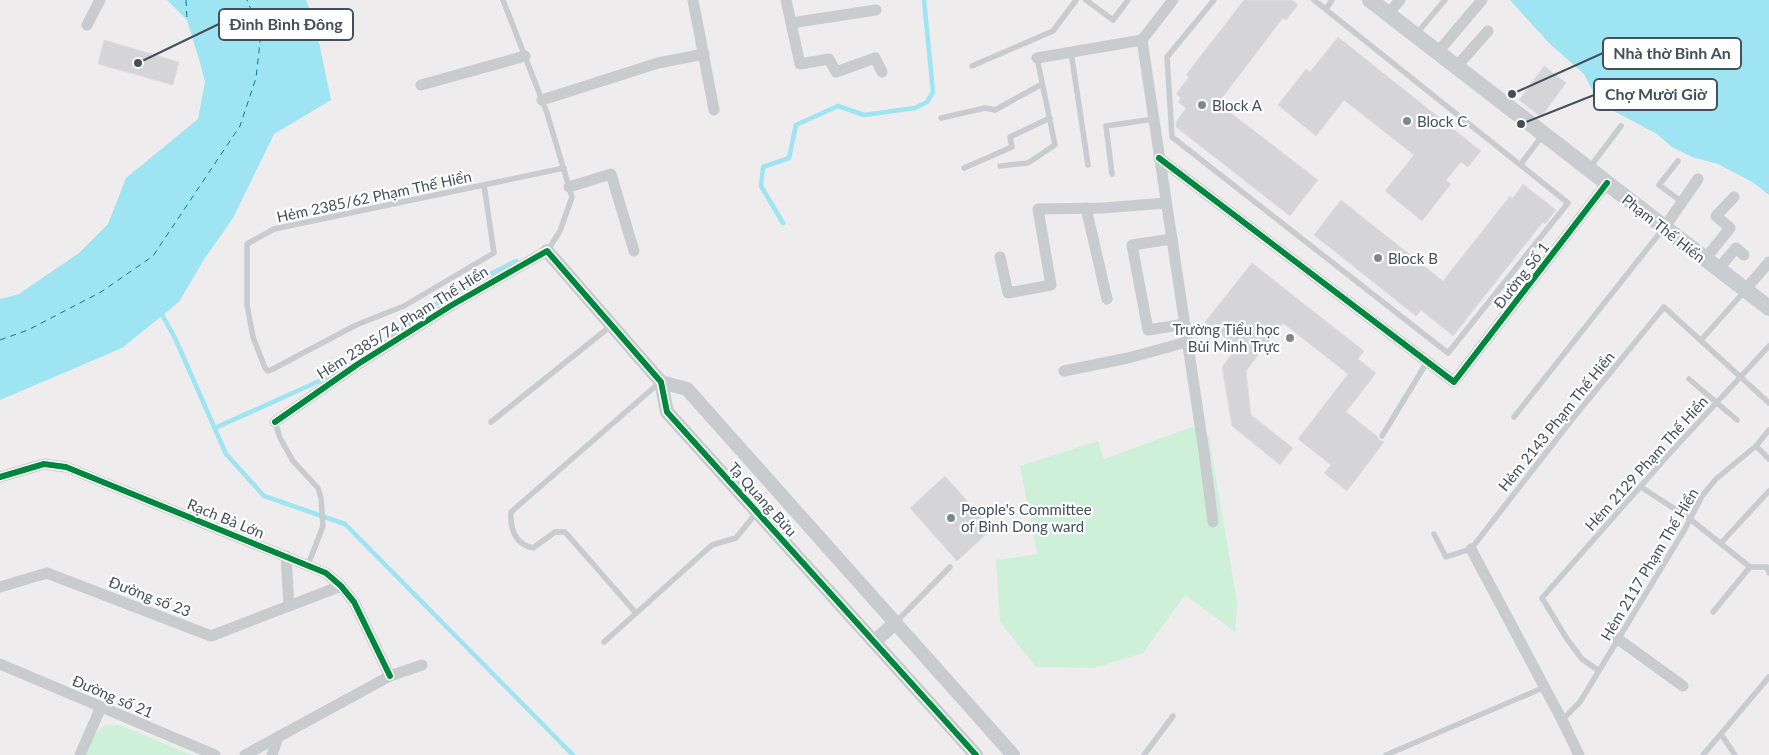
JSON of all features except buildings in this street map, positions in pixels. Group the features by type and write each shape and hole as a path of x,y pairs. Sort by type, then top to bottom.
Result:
{"main road":[{"name":"Phạm Thế Hiển","path":"1370,0 1769,308"}],"street":[{"path":"87,25 100,0"},
{"path":"693,0 714,110"},
{"path":"786,0 800,64 829,59 836,72 875,58 882,72"},
{"path":"1037,58 1142,40 1173,0"},
{"path":"1388,14 1400,0"},
{"path":"1438,52 1482,0"},
{"path":"791,23 876,10"},
{"path":"1456,67 1488,30"},
{"path":"1142,40 1213,522"},
{"path":"542,100 658,63 704,54"},
{"path":"421,85 525,56"},
{"path":"1159,158 1428,362"},
{"path":"569,187 612,174 634,251"},
{"path":"1664,228 1698,179"},
{"name":"Đường Số 1","path":"1428,362 1454,382 1607,183"},
{"path":"1705,259 1730,228 1716,216 1734,196"},
{"path":"1000,256 1008,293 1051,285 1038,209 1166,203"},
{"path":"1086,208 1107,299"},
{"path":"1172,239 1132,245 1148,330 1185,324"},
{"path":"1718,270 1736,248 1744,255"},
{"name":"Tạ Quang Bửu","path":"547,251 661,382 667,412 874,642 970,753"},
{"name":"Hẻm 2385/74 Phạm Thế Hiển","path":"275,422 358,364 444,310 547,251"},
{"path":"1745,290 1769,262"},
{"path":"1064,371 1128,358 1188,342"},
{"name":"Tạ Quang Bửu","path":"661,382 687,389 1013,755"},
{"name":"Rạch Bà Lớn","path":"0,478 44,464 66,466 326,573 341,586 354,602 390,676"},
{"path":"1471,549 1579,755"},
{"path":"286,556 289,606"},
{"name":"Đường số 23","path":"0,587 47,573 211,636 341,586"},
{"path":"874,642 895,623"},
{"path":"1618,639 1683,686"},
{"name":"Đường số 21","path":"0,664 215,755"},
{"path":"245,755 390,676 422,665"},
{"path":"80,755 101,707"},
{"path":"272,755 278,736"}],"lane":[{"path":"503,0 542,100 572,197 560,230 547,251"},
{"path":"972,66 1053,32 1076,0"},
{"path":"1086,0 1113,20 1128,0"},
{"path":"1214,0 1167,57 1172,137 1448,353 1568,203 1314,0"},
{"path":"1326,9 1332,0"},
{"path":"1416,35 1444,0"},
{"path":"1070,52 1088,165"},
{"path":"1000,166 1028,163 1055,145 1037,58"},
{"path":"941,118 985,108 996,110 1042,84"},
{"path":"964,168 1012,147 1010,137 1050,118"},
{"path":"1112,174 1106,126 1154,119"},
{"path":"1588,168 1621,126"},
{"path":"1521,164 1543,134"},
{"path":"1678,161 1659,185 1682,202"},
{"name":"Hẻm 2385/62 Phạm Thế Hiển","path":"484,185 494,253 404,306 356,325 273,369 268,371 265,368 252,337 247,305 247,244 274,229 564,168"},
{"path":"1514,417 1664,228"},
{"path":"1701,340 1745,290"},
{"name":"Hẻm 2143 Phạm Thế Hiển","path":"1471,549 1574,417 1664,307 1769,403"},
{"path":"491,422 612,325"},
{"name":"Hẻm 2129 Phạm Thế Hiển","path":"1599,671 1582,659 1542,598 1769,346"},
{"path":"1382,436 1428,362"},
{"path":"1689,379 1736,420"},
{"path":"636,614 565,532 555,532 533,548 523,546 515,536 511,523 511,512 661,382"},
{"path":"275,422 280,438 292,461 318,488 321,498 323,526 308,565"},
{"name":"Hẻm 2117 Phạm Thế Hiển","path":"1562,720 1580,702 1702,496 1716,479 1756,446 1769,430"},
{"path":"1756,446 1769,459"},
{"path":"1641,486 1690,519 1750,567 1767,567 1769,573"},
{"path":"1721,544 1769,491"},
{"path":"604,642 712,545 736,538 757,512"},
{"path":"1434,534 1446,557 1471,549"},
{"path":"895,623 950,567"},
{"path":"1713,612 1750,567"},
{"path":"1703,755 1769,677"},
{"path":"1386,755 1545,687"},
{"path":"1144,755 1173,716"},
{"path":"1721,734 1735,755"}],"green space":[{"path":"1192,427 1209,437 1237,602 1235,632 1185,595 1143,653 1094,668 1036,667 1000,622 996,560 1037,554 1020,466 1098,441 1104,459"},
{"path":"105,725 120,725 191,755 86,755 93,736"}],"water":[{"path":"167,0 306,0 315,23 331,100 274,134 233,218 203,261 179,302 122,348 0,400 0,299 19,294 79,253 108,224 126,178 198,119 205,82 201,66 187,20"},
{"path":"1510,0 1769,0 1769,195 1754,183 1718,164 1692,157 1672,147 1657,134 1599,103 1584,74 1549,43"}],"waterway":[{"path":"783,223 761,186 763,167 789,158 796,125 838,106 864,115 915,108 927,102 933,92 924,0"},
{"path":"391,337 447,296 516,261"},
{"path":"160,311 175,338 226,454 264,496 345,524 573,755"},
{"path":"215,428 337,373"}],"ferry route":[{"path":"186,0 187,20"},
{"path":"0,340 28,330 101,292 153,256 240,126 256,78 261,33 247,0"}],"cycle path":[{"path":"1159,158 1454,382 1607,183"},
{"path":"275,422 358,364 452,305 547,251 661,382 667,412 976,755"},
{"path":"0,477 44,464 66,467 326,573 341,586 354,602 390,676"}],"place":[{"name":"Đình Bình Đông","path":"138,63"},
{"name":"Nhà thờ Bình An","path":"1512,94"},
{"name":"Block A","path":"1202,105"},
{"name":"Block C","path":"1407,121"},
{"name":"Chợ Mười Giờ","path":"1521,124"},
{"name":"Block B","path":"1378,258"},
{"name":"Trường Tiểu học Bùi Minh Trực","path":"1290,338"},
{"name":"People's Committee of Binh Dong ward","path":"951,518"}]}
